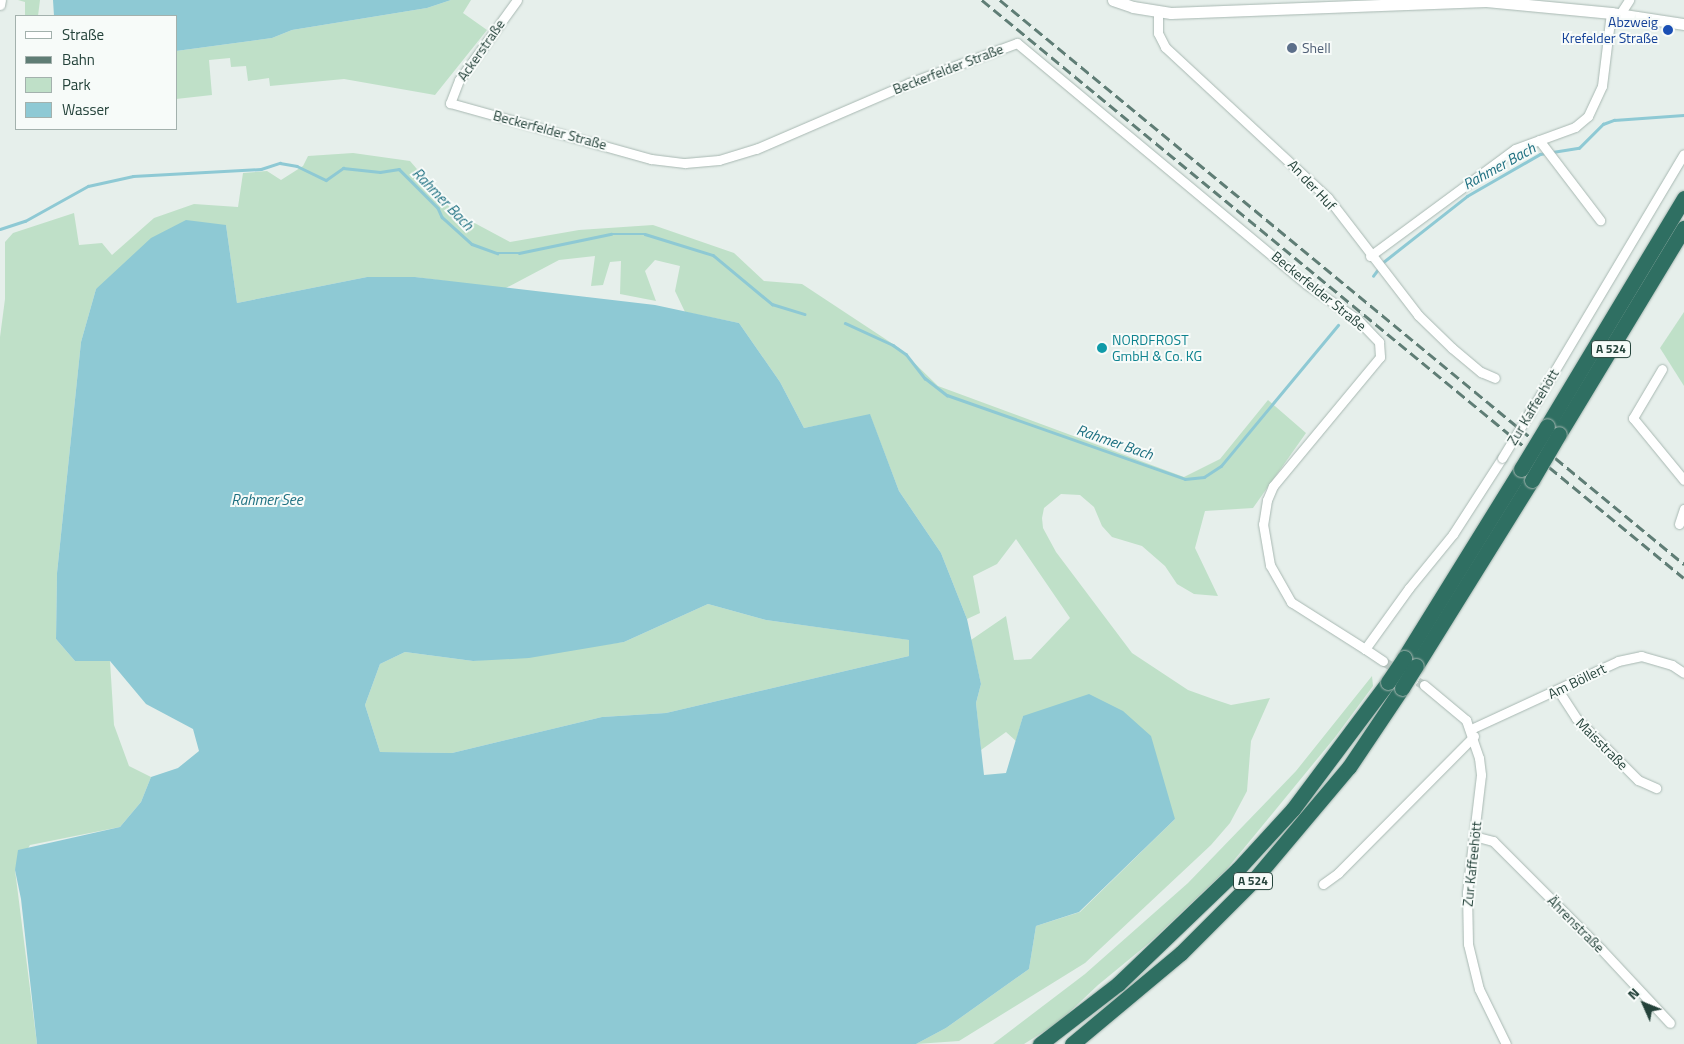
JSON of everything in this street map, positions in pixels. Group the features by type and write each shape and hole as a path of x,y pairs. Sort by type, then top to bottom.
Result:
{"highway":[{"name":"A 524","path":"1040,1044 1118,984 1238,869 1293,809 1388,682 1410,662 1532,480 1553,430 1684,198"},
{"name":"A 524","path":"1072,1044 1181,953 1252,882 1349,767 1402,688 1410,662 1521,469 1553,430 1684,228"},
{"path":"1662,264 1684,238"}],"main road":[{"path":"1113,0 1158,13 1486,1 1532,2 1684,24"}],"street":[{"path":"0,5 1,0"},
{"name":"Ackerstraße","path":"450,103 459,80 517,0"},
{"path":"1373,259 1508,154 1541,144 1575,127 1593,110 1602,86 1616,14 1629,0"},
{"name":"An der Huf","path":"1158,13 1158,33 1165,46 1328,198 1383,272 1452,348 1481,372 1495,378"},
{"name":"Beckerfelder Straße","path":"450,103 651,159 684,163 719,160 756,149 907,84 1017,43 1306,284 1357,319 1379,342 1380,357 1283,471 1267,500 1263,524 1270,565 1291,602 1366,649"},
{"path":"1541,144 1591,204 1600,220"},
{"name":"Zur Kaffeehött","path":"1366,649 1409,588 1453,534 1502,458 1684,154"},
{"path":"1662,369 1633,418 1684,480"},
{"path":"1679,524 1684,508"},
{"path":"1366,649 1383,661"},
{"name":"Am Böllert","path":"1473,733 1611,664 1641,656 1672,665 1684,673"},
{"path":"1323,884 1338,873 1473,733 1441,696 1424,685"},
{"name":"Maisstraße","path":"1558,690 1576,718 1638,780 1656,788"},
{"name":"Zur Kaffeehött","path":"1473,733 1481,775 1467,892 1468,944 1479,989 1506,1044"},
{"name":"Ährenstraße","path":"1474,836 1492,841 1601,949 1670,1023"}],"green space":[{"path":"18,0 40,0 38,15 25,15 25,2"},
{"path":"451,0 471,0 463,13 487,30 435,95 344,79 270,86 269,78 248,81 246,66 231,67 230,58 209,60 212,95 178,99 178,51 272,38 292,30 427,8"},
{"path":"353,153 410,161 454,212 510,242 579,230 653,225 734,253 764,281 802,284 899,348 938,386 1184,477 1220,459 1268,400 1306,433 1253,508 1205,511 1195,548 1218,596 1194,594 1177,584 1165,566 1142,546 1112,537 1102,526 1094,507 1080,495 1061,494 1044,508 1042,518 1043,528 1056,552 1132,653 1188,690 1231,705 1270,698 1251,741 1247,791 1230,823 1211,845 1085,963 959,1041 916,1044 946,1028 1029,969 1036,926 1080,912 1175,819 1023,716 1016,741 1006,732 981,750 976,703 981,684 971,640 1006,616 1014,660 1031,659 1070,618 1016,539 997,564 973,576 980,613 967,619 941,553 899,491 870,415 804,428 780,382 739,323 685,312 675,291 680,266 655,260 645,271 656,301 620,294 621,261 610,262 603,285 591,286 595,256 559,260 504,289 415,277 367,277 237,303 226,225 96,289 81,342 57,573 56,639 75,661 110,661 114,725 129,766 151,777 141,802 120,827 30,845 15,870 37,1044 0,1044 0,337 5,299 5,242 13,233 74,213 79,245 102,243 112,255 154,218 194,204 238,207 243,173 267,171 281,180 303,166 308,156"},
{"path":"1684,312 1684,386 1660,348"},
{"path":"708,604 766,620 910,640 909,656 666,713 602,717 452,753 380,752 365,705 380,664 405,652 473,661 624,642"},
{"path":"1372,676 1373,686 1336,736 1226,870 1149,943 1098,985 1059,1022 1024,1044 993,1044 1085,974 1188,883 1296,771"}],"water":[{"path":"53,0 451,0 427,8 292,30 272,38 178,51 178,15 54,15"},
{"name":"Rahmer See","path":"186,220 226,225 237,303 367,277 415,277 655,305 739,323 780,382 804,428 870,414 899,491 941,553 967,619 981,684 976,703 984,775 1006,773 1023,716 1089,694 1123,711 1151,736 1175,819 1079,912 1036,926 1029,969 946,1028 916,1044 37,1044 21,899 15,870 18,850 120,827 141,802 151,777 178,768 199,751 193,729 146,704 110,661 75,661 56,639 57,573 81,342 96,289 151,238","holes":["708,604 766,620 909,640 909,656 666,713 602,717 452,753 380,752 365,705 380,664 405,652 473,661 529,658 624,642"]}],"waterway":[{"name":"Rahmer Bach","path":"1382,263 1467,196 1540,154 1579,148 1603,124 1614,120 1684,115"},
{"name":"Rahmer Bach","path":"0,229 25,221 88,186 133,176 261,169 280,163 297,166 326,180 343,168 380,172 399,169 438,208 442,217 472,244 497,253 519,253 611,234 645,234 713,255 772,304 805,314"},
{"name":"Rahmer Bach","path":"1373,276 1379,268"},
{"name":"Rahmer Bach","path":"845,323 893,345 906,354 925,378 947,395 1185,479 1204,477 1221,466 1338,325"}],"tunnel":[{"path":"1383,661 1424,685"}],"railway":[{"path":"982,0 1684,578"},
{"path":"1000,0 1684,564"}],"place":[{"name":"Abzweig Krefelder Straße","path":"1668,30"},
{"name":"Shell","path":"1292,48"},
{"name":"NORDFROST GmbH & Co. KG","path":"1102,348"}]}
